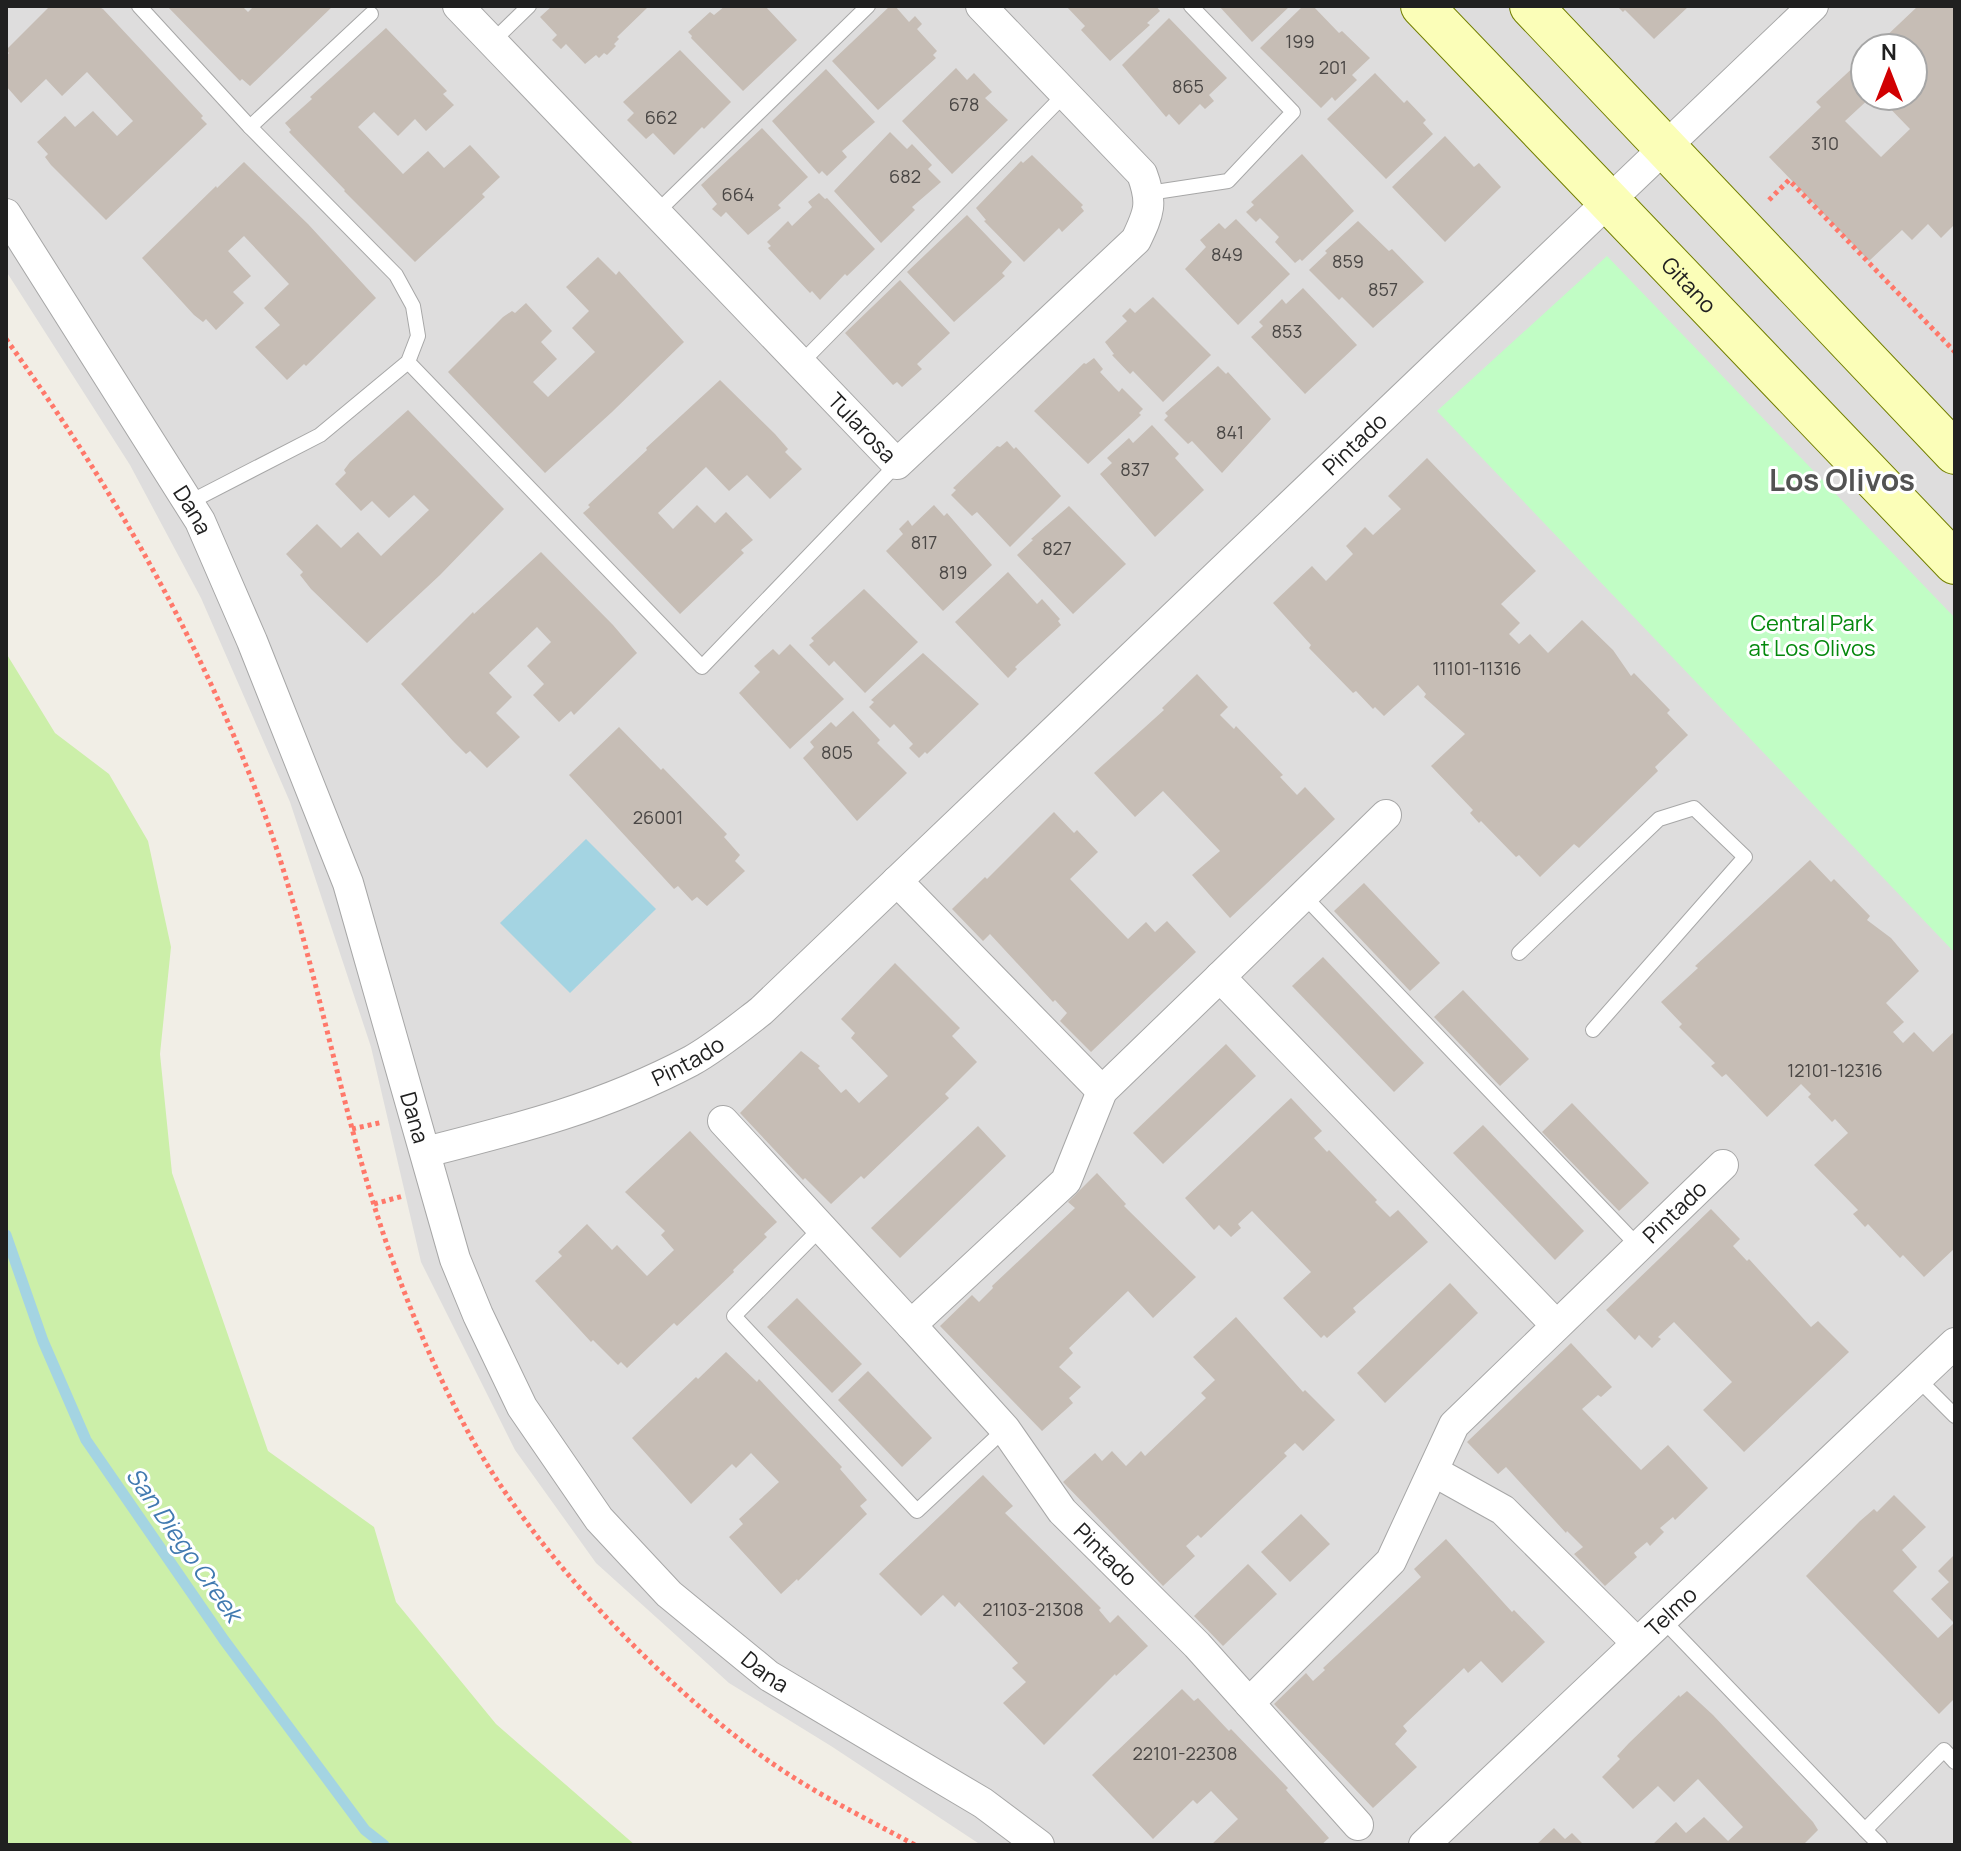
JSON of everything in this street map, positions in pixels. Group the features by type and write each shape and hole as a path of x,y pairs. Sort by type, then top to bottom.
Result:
{"street":[{"name":"Tularosa","path":"458,6 897,464 1136,240 1148,215 1149,193"},
{"path":"981,6 1142,174 1149,193"},
{"name":"Gitano","path":"1422,6 1955,563"},
{"path":"1531,6 1955,453"},
{"name":"Pintado","path":"426,1152 558,1118 628,1092 694,1059 761,1011 1813,6"},
{"name":"Dana","path":"6,214 200,521 252,641 348,883 455,1259 522,1407 599,1519 669,1594 769,1676 983,1803 1039,1845"},
{"path":"911,1325 1066,1181 1102,1091 1386,815"},
{"path":"897,881 1102,1091"},
{"path":"1220,977 1556,1325"},
{"name":"Pintado","path":"723,1121 1005,1429 1062,1511 1197,1645 1358,1825"},
{"name":"Pintado","path":"1249,1703 1391,1561 1454,1425 1723,1165"},
{"name":"Telmo","path":"1424,1845 1955,1343"},
{"path":"1433,1471 1503,1510 1637,1643"}],"lane":[{"path":"139,6 250,127 396,275 413,306 418,336 408,362 320,435 188,503"},
{"path":"493,41 529,6"},
{"path":"657,212 868,6"},
{"path":"1149,193 1228,181 1293,112 1191,6"},
{"path":"250,127 371,14"},
{"path":"801,363 1065,94"},
{"path":"408,362 702,667 897,464"},
{"path":"1519,953 1659,819 1694,808 1745,857 1593,1030"},
{"path":"1304,896 1638,1246"},
{"path":"820,1229 734,1316 917,1511 1005,1429"},
{"path":"1917,1378 1955,1416"},
{"path":"1662,1619 1880,1845"},
{"path":"1865,1830 1944,1750 1955,1762"}],"path":[{"path":"1789,180 1955,352"}],"shaded area":[{"name":"Los Olivos","path":"6,6 1955,6 1955,1845 981,1845 729,1683 596,1563 515,1450 421,1262 371,1047 290,802 201,598 130,465 6,271"}],"green space":[{"name":"Central Park at Los Olivos","path":"1607,256 1955,618 1955,953 1437,411"},
{"path":"6,653 55,733 109,774 148,841 171,947 160,1054 172,1173 268,1451 374,1527 396,1602 496,1724 635,1845 6,1845"}],"water":[{"path":"586,839 656,909 570,993 500,923"}],"building":[{"path":"50,6 97,6 103,9 207,124 106,220 51,165 45,157 48,154 37,142 65,116 75,127 93,111 117,136 133,121 87,72 62,96 46,79 21,103 6,86 6,56 9,53 6,50"},
{"path":"167,6 242,6 248,12 254,6 333,6 250,86 242,79 240,81"},
{"path":"552,6 647,8 617,37 616,46 607,55 604,53 599,58 596,55 585,64 566,44 561,49 552,40 557,35 540,17"},
{"path":"725,6 765,6 797,40 743,91 688,32 710,12 714,15"},
{"path":"890,6 895,6 909,22 915,16 922,24 917,29 937,51 933,55 936,58 878,110 832,61"},
{"path":"1066,6 1156,6 1160,11 1147,23 1150,25 1110,61 1081,30 1085,26"},
{"path":"1219,6 1290,6 1252,42"},
{"path":"1303,6 1313,6 1339,33 1342,31 1370,58 1352,75 1357,80 1335,101 1332,97 1321,108 1260,48"},
{"path":"1617,6 1689,6 1654,39"},
{"path":"1918,6 1955,6 1955,224 1941,238 1928,224 1912,240 1902,230 1869,261 1769,157 1821,107 1816,102 1849,71 1849,112 1855,112 1845,121 1881,157 1910,129 1894,112 1929,112 1929,32 1891,32"},
{"path":"1169,18 1227,78 1209,95 1214,101 1205,109 1200,104 1179,125 1169,114 1166,117 1122,65"},
{"path":"386,28 447,91 443,94 454,105 426,131 415,119 398,136 374,112 358,127 403,174 428,151 444,168 470,145 500,177 482,194 485,197 415,262 344,191 289,132 291,130 285,123"},
{"path":"680,50 731,102 674,155 653,133 646,139 627,120 634,113 623,102"},
{"path":"956,68 967,80 974,73 992,92 985,98 1008,120 952,174 902,121"},
{"path":"826,69 875,122 842,151 847,157 827,176 822,171 819,174 772,121"},
{"path":"1375,73 1404,103 1407,100 1426,120 1423,123 1433,134 1386,179 1327,119"},
{"path":"762,128 808,177 778,205 781,208 748,235 726,212 721,217 712,209 717,204 701,185"},
{"path":"890,132 907,149 912,144 932,165 928,169 941,182 912,207 915,210 881,243 834,191"},
{"path":"1445,136 1474,167 1479,163 1501,187 1445,242 1392,187"},
{"path":"1302,154 1354,211 1302,261 1300,259 1295,263 1275,242 1279,237 1260,218 1256,222 1246,212 1254,205 1251,202"},
{"path":"1032,155 1083,205 1084,211 1062,232 1059,228 1024,262 984,221 976,208 1021,161 1023,163"},
{"path":"244,162 308,224 376,298 306,366 304,364 287,380 255,347 280,325 264,308 289,284 244,236 228,251 251,276 233,292 244,303 216,330 206,319 203,322 194,315 142,258"},
{"path":"819,193 875,249 820,300 768,248 771,246 767,242 788,221 792,226 812,207 808,202"},
{"path":"967,215 1012,262 1002,273 1005,276 954,322 907,272"},
{"path":"1236,219 1290,274 1238,325 1185,269 1206,247 1200,240 1219,223 1225,229"},
{"path":"1358,221 1389,251 1392,249 1424,282 1373,328 1309,270"},
{"path":"598,257 616,275 619,271 684,342 545,473 448,372 503,317 512,311 515,313 526,303 552,331 541,342 557,359 533,382 548,397 595,352 572,328 589,311 566,287"},
{"path":"900,280 950,333 917,364 922,369 902,387 897,382 893,385 845,333"},
{"path":"1303,288 1357,345 1305,394 1251,337 1263,326 1259,322 1282,299 1286,304"},
{"path":"1153,297 1211,355 1163,402 1133,371 1130,374 1112,355 1105,342 1127,321 1122,316 1130,308 1135,313"},
{"path":"1094,358 1103,369 1100,372 1114,387 1119,392 1122,388 1143,409 1139,413 1141,415 1088,464 1034,411 1084,363"},
{"path":"1218,366 1226,374 1228,372 1271,419 1222,473 1192,441 1188,444 1164,420 1168,416 1165,413"},
{"path":"720,380 775,434 788,449 785,452 802,469 770,499 747,475 729,491 706,467 658,513 673,529 697,505 715,523 726,512 753,540 741,550 744,553 680,614 583,513 646,448"},
{"path":"408,410 504,509 440,575 367,643 311,589 300,575 303,572 286,554 317,524 341,548 358,532 381,556 429,510 414,495 389,518 372,501 361,511 335,484 346,473 344,470 350,462"},
{"path":"1152,425 1179,454 1175,458 1204,490 1155,537 1100,474 1112,463 1107,458 1129,438 1133,443"},
{"path":"1007,441 1061,496 1010,547 977,512 972,516 951,495 956,490 953,488 997,446"},
{"path":"1427,458 1536,571 1501,604 1520,623 1509,634 1519,644 1530,634 1548,653 1582,620 1613,650 1631,676 1634,673 1670,710 1667,713 1688,735 1655,767 1658,771 1579,848 1574,844 1540,877 1481,821 1479,823 1470,813 1473,810 1431,766 1465,734 1424,697 1426,694 1418,685 1384,716 1356,691 1353,693 1309,648 1311,645 1273,603 1312,566 1326,581 1353,554 1346,546 1365,527 1373,535 1401,509 1388,496"},
{"path":"934,505 944,516 947,513 992,565 943,611 886,551 903,534 899,529 908,520 912,526"},
{"path":"1069,506 1126,564 1073,614 1017,555"},
{"path":"541,552 637,653 574,715 571,711 559,722 533,695 544,684 527,666 551,642 537,627 489,673 512,697 496,713 520,737 487,768 470,751 466,754 401,684 473,612"},
{"path":"1008,572 1037,604 1042,599 1060,619 1061,625 1015,667 1017,669 1008,678 955,622"},
{"path":"864,589 918,642 865,693 834,661 829,666 809,645 814,641 811,638"},
{"path":"790,644 844,699 790,749 739,693 760,672 754,666 773,649 779,655"},
{"path":"923,653 979,704 919,758 909,748 913,744 894,724 890,728 869,707 874,702 871,700"},
{"path":"1197,674 1228,707 1220,715 1234,729 1236,726 1283,775 1280,777 1297,795 1305,787 1335,819 1230,918 1192,875 1220,851 1163,791 1135,817 1094,773 1164,710 1162,708"},
{"path":"853,711 880,740 877,743 907,773 857,821 803,758 814,747 810,742 831,722 836,727"},
{"path":"619,727 727,834 724,837 740,855 735,861 745,871 707,906 697,897 692,901 678,886 674,889 569,775"},
{"path":"1054,812 1098,852 1070,879 1128,939 1146,922 1155,932 1167,921 1196,952 1091,1052 1060,1021 1067,1013 1055,1000 1053,1002 990,934 983,941 952,909"},
{"path":"1810,860 1831,882 1834,879 1870,916 1867,920 1891,938 1919,971 1886,1003 1904,1022 1893,1032 1903,1043 1914,1032 1933,1052 1955,1031 1955,1248 1924,1277 1903,1255 1900,1258 1868,1224 1865,1227 1853,1214 1858,1210 1814,1165 1848,1133 1835,1119 1832,1122 1808,1097 1811,1094 1801,1084 1767,1117 1726,1074 1722,1077 1711,1066 1715,1063 1679,1027 1682,1024 1661,1002 1698,968 1695,966"},
{"path":"1364,883 1440,963 1410,991 1334,911"},
{"path":"1323,957 1424,1063 1394,1092 1292,986"},
{"path":"895,963 960,1028 952,1036 977,1062 945,1094 949,1098 864,1179 861,1176 831,1204 805,1178 803,1180 740,1113 801,1051 820,1066 818,1068 841,1093 846,1089 859,1103 888,1076 851,1038 855,1033 841,1019"},
{"path":"1463,990 1529,1059 1500,1086 1434,1017"},
{"path":"1226,1044 1256,1076 1163,1164 1133,1133"},
{"path":"1291,1098 1322,1131 1314,1138 1327,1152 1329,1150 1390,1217 1398,1210 1428,1242 1353,1308 1356,1312 1327,1338 1324,1335 1321,1338 1283,1298 1311,1272 1252,1211 1238,1224 1241,1228 1231,1237 1219,1225 1214,1230 1185,1198"},
{"path":"1572,1103 1649,1183 1619,1211 1542,1132"},
{"path":"1483,1125 1584,1231 1555,1260 1453,1153"},
{"path":"978,1126 1006,1156 900,1258 871,1228"},
{"path":"690,1131 777,1222 734,1272 627,1368 621,1362 618,1365 593,1340 591,1342 535,1281 562,1256 558,1252 587,1224 612,1250 617,1245 647,1276 674,1250 661,1235 665,1231 625,1192"},
{"path":"1097,1173 1126,1204 1124,1206 1196,1277 1153,1318 1128,1291 1069,1348 1073,1353 1059,1367 1081,1387 1069,1398 1073,1403 1042,1431 940,1326 972,1295 979,1302 1075,1208 1068,1202"},
{"path":"1711,1209 1740,1239 1733,1246 1747,1261 1749,1259 1811,1327 1818,1321 1849,1352 1744,1452 1703,1410 1732,1382 1674,1322 1658,1337 1661,1339 1652,1348 1639,1335 1635,1340 1606,1310"},
{"path":"1450,1283 1478,1313 1385,1403 1357,1373"},
{"path":"797,1298 862,1364 832,1393 767,1327"},
{"path":"1236,1317 1303,1392 1305,1390 1335,1420 1303,1451 1295,1443 1284,1453 1287,1456 1201,1538 1198,1535 1186,1546 1195,1556 1163,1586 1063,1482 1095,1453 1102,1461 1112,1451 1126,1466 1141,1451 1145,1456 1206,1398 1201,1393 1215,1380 1193,1357"},
{"path":"1571,1343 1612,1387 1582,1409 1641,1470 1668,1445 1708,1488 1675,1520 1673,1517 1660,1528 1664,1532 1650,1546 1647,1542 1634,1553 1637,1557 1605,1586 1574,1554 1583,1547 1566,1533 1506,1467 1498,1474 1467,1442"},
{"path":"726,1352 757,1382 759,1379 842,1467 840,1469 867,1500 860,1506 867,1514 781,1594 729,1537 743,1524 739,1519 779,1482 751,1453 736,1468 732,1464 691,1504 632,1438"},
{"path":"868,1371 932,1438 902,1467 838,1400"},
{"path":"983,1475 1013,1506 1005,1513 1101,1608 1099,1610 1110,1623 1118,1615 1148,1646 1115,1674 1044,1745 1003,1703 1026,1682 1012,1668 1018,1663 959,1602 955,1607 943,1595 921,1616 879,1574"},
{"path":"1894,1495 1926,1527 1902,1550 1917,1567 1893,1591 1938,1638 1954,1623 1931,1599 1949,1582 1938,1571 1955,1554 1955,1698 1939,1714 1806,1576 1860,1521 1874,1509 1877,1512"},
{"path":"1301,1514 1330,1544 1290,1582 1261,1552"},
{"path":"1446,1539 1512,1612 1514,1610 1545,1642 1502,1683 1481,1661 1468,1673 1464,1668 1403,1726 1407,1731 1395,1744 1417,1767 1373,1808 1274,1704 1306,1673 1313,1681 1325,1670 1323,1668 1421,1577 1414,1569"},
{"path":"1248,1564 1277,1594 1223,1646 1194,1616"},
{"path":"1182,1689 1194,1701 1198,1698 1229,1731 1231,1729 1288,1788 1286,1790 1329,1838 1321,1845 1211,1845 1238,1819 1211,1791 1197,1804 1193,1800 1153,1839 1092,1775"},
{"path":"1687,1691 1813,1822 1818,1830 1803,1845 1652,1845 1676,1822 1686,1833 1704,1817 1728,1841 1743,1827 1698,1779 1674,1802 1658,1786 1633,1809 1602,1777 1620,1759 1617,1756 1629,1743"},
{"path":"1554,1828 1565,1839 1572,1833 1584,1845 1536,1845"}],"waterway":[{"name":"San Diego Creek","path":"6,1235 43,1341 86,1440 224,1640 365,1830 384,1845"}],"district":[{"name":"Los Olivos","path":"1842,479"}]}
